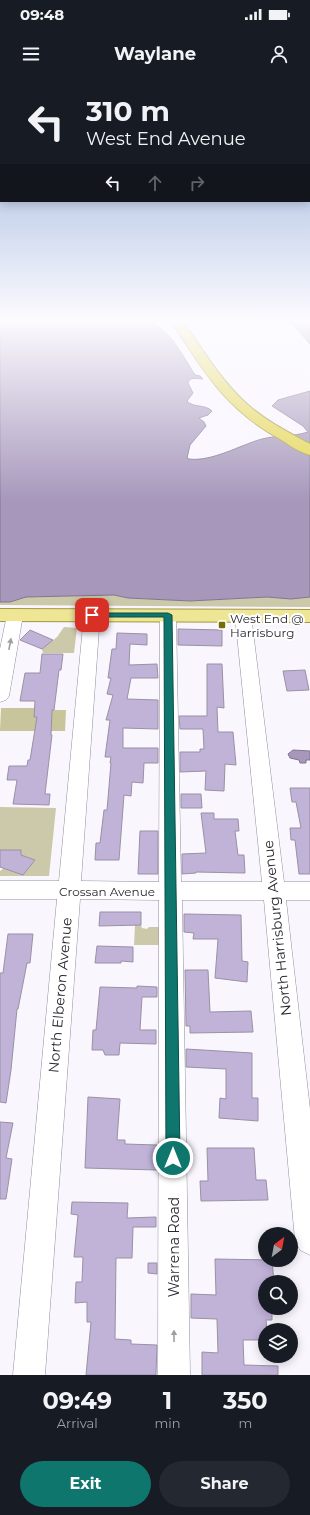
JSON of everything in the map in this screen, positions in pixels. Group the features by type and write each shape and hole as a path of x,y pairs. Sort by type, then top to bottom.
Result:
{"highway":[{"path":"220,381 230,395 250,413 281,429 310,441"},
{"path":"232,381 238,390 258,409 281,429 310,450"}],"main road":[{"path":"8,615 310,616"}],"street":[{"path":"0,696 8,615"},
{"name":"North Elberon Avenue","path":"29,1375 92,615"},
{"name":"Warrena Road","path":"168,615 174,1375"},
{"name":"North Harrisburg Avenue","path":"243,615 274,890 310,1240"},
{"name":"Crossan Avenue","path":"0,890 310,891"}],"shaded area":[{"path":"0,381 189,381 188,383 193,393 187,401 192,405 206,407 212,411 208,415 199,418 206,426 190,445 187,458 189,459 216,456 262,439 297,435 308,432 303,426 272,406 278,400 310,391 310,597 291,599 267,597 190,601 128,598 114,595 26,597 10,602 0,602"},
{"path":"114,595 128,598 190,601 267,597 291,599 310,597 310,607 0,605 0,602 10,602 26,597"},
{"path":"64,627 77,628 74,653 43,653 42,649 57,637"},
{"path":"1,708 35,708 52,717 52,710 66,710 65,731 0,731"},
{"path":"293,750 310,751 310,760 306,760 306,763 300,763 299,760 290,758 288,754"},
{"path":"0,807 56,808 49,876 0,876 0,871 4,868 23,875 35,860 21,855 21,850 0,850"},
{"path":"135,925 141,925 142,928 147,929 149,927 163,927 163,945 134,945"}],"building":[{"path":"178,629 222,630 222,646 178,645"},
{"path":"30,630 53,640 42,649 20,640"},
{"path":"117,633 147,634 147,645 130,644 129,665 157,664 158,678 131,678 127,699 158,700 158,729 123,728 123,748 158,748 158,763 144,763 143,783 132,782 131,796 124,795 119,860 95,860 96,843 100,843 104,810 107,810 111,757 105,757 110,720 106,720 113,695 107,694 111,678 108,678 112,649 116,649"},
{"path":"42,654 63,654 61,670 59,670 54,710 52,710 52,735 45,794 50,794 49,805 13,804 17,780 7,780 9,766 27,766 28,760 30,760 37,717 34,717 35,701 20,701 25,673 40,673"},
{"path":"207,664 222,664 224,708 217,707 218,732 233,732 236,765 225,764 224,791 205,790 206,771 180,772 180,752 200,752 200,749 204,749 203,729 180,729 179,716 207,716"},
{"path":"305,670 309,690 287,691 283,671"},
{"path":"290,788 310,788 310,874 299,874 295,840 291,840 290,828 301,828 296,802 292,802"},
{"path":"181,794 201,794 202,808 181,808"},
{"path":"201,813 214,813 214,819 238,819 239,831 235,831 238,855 244,855 245,873 196,872 182,874 182,854 206,853"},
{"path":"140,831 158,831 158,874 138,874"},
{"path":"0,850 21,850 21,855 35,860 23,875 0,867"},
{"path":"100,912 141,912 141,925 99,926"},
{"path":"184,914 241,915 242,961 248,962 247,982 215,978 218,939 193,939 194,933 184,932"},
{"path":"8,934 33,934 30,963 27,963 17,1009 6,1103 0,1102 0,973 3,973"},
{"path":"97,946 133,947 133,962 121,961 121,963 95,963"},
{"path":"185,970 208,970 210,1012 251,1011 253,1032 190,1033 190,1026 186,1026"},
{"path":"137,986 157,987 157,997 142,997 140,1030 156,1030 156,1044 120,1043 119,1055 105,1055 103,1050 92,1050 93,1030 96,1030 100,987 137,988"},
{"path":"186,1049 252,1053 252,1098 258,1098 258,1121 219,1118 220,1098 226,1099 226,1069 186,1067"},
{"path":"88,1097 120,1099 117,1140 125,1140 125,1144 157,1145 157,1170 85,1168"},
{"path":"0,1122 13,1123 6,1158 12,1159 6,1199 0,1199"},
{"path":"207,1148 254,1148 256,1180 266,1180 268,1200 201,1201 200,1181 208,1181"},
{"path":"72,1202 128,1203 127,1218 156,1217 156,1227 133,1227 132,1258 116,1258 115,1339 131,1340 131,1344 157,1345 156,1375 86,1375 91,1322 87,1322 87,1302 75,1303 76,1282 82,1282 83,1257 74,1257 78,1215 71,1214"},
{"path":"215,1259 258,1260 258,1267 273,1267 273,1275 258,1275 258,1315 272,1315 272,1320 266,1320 266,1323 258,1323 258,1340 243,1340 244,1365 278,1366 278,1375 202,1375 202,1352 218,1353 217,1319 191,1318 191,1294 216,1295"},
{"path":"148,1263 157,1263 157,1274 148,1273"}],"place":[{"name":"West End @ Harrisburg","path":"222,625"}],"route":[{"path":"92,615 168,615 173,1158"}]}
